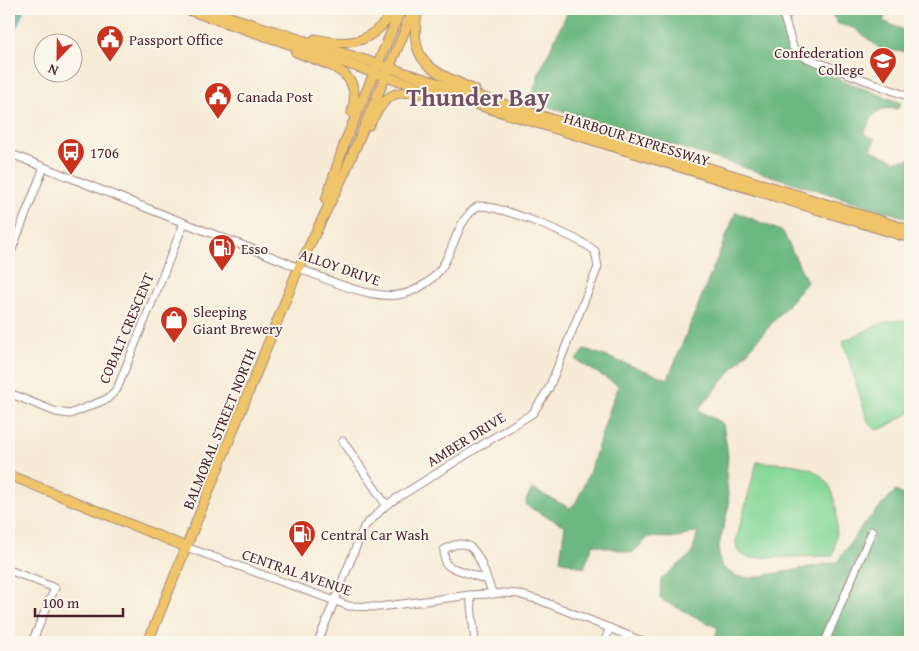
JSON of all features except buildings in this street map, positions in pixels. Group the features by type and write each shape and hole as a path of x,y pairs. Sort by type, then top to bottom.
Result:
{"main road":[{"name":"HARBOUR EXPRESSWAY","path":"185,9 243,29 376,68"},
{"name":"HARBOUR EXPRESSWAY","path":"205,9 261,27 450,96 910,238"},
{"path":"261,27 324,41 355,42 362,41 377,32 396,9"},
{"name":"BALMORAL STREET NORTH","path":"317,226 342,152 400,9"},
{"name":"BALMORAL STREET NORTH","path":"148,642 299,267 317,226 345,172 414,9"},
{"path":"418,9 414,35 422,59 438,73 514,108"},
{"path":"243,29 340,71 351,80 354,86 355,103 342,152"},
{"name":"HARBOUR EXPRESSWAY","path":"386,72 514,108 910,230"},
{"path":"345,172 386,98 403,92 450,96"},
{"name":"CENTRAL AVENUE","path":"9,475 186,547"}],"street":[{"path":"764,9 784,11 793,47 804,57 910,97"},
{"name":"ALLOY DRIVE","path":"9,153 184,223 368,293 385,296 406,294 437,274 450,254 465,219 478,206 487,206 587,244 595,251 598,259 598,267 592,282"},
{"path":"9,257 44,167"},
{"name":"COBALT CRESCENT","path":"9,393 64,415 77,412 112,397 117,389 184,223"},
{"name":"AMBER DRIVE","path":"318,642 364,527 386,505 533,414 549,388 592,282"},
{"path":"343,441 386,505"},
{"path":"825,642 872,530"},
{"path":"487,580 450,567 445,563 444,550 456,543 462,543 476,551 493,594"},
{"name":"CENTRAL AVENUE","path":"186,547 349,606 380,607 470,596 518,594 542,601 644,642"},
{"path":"9,570 55,588 32,642"},
{"path":"470,596 475,642"},
{"path":"604,642 610,628"}],"green space":[{"path":"9,9 23,9 9,43"},
{"path":"569,9 796,9 789,28 793,54 810,68 901,103 897,109 890,108 879,111 872,118 864,134 875,139 871,150 896,161 910,159 910,219 531,101 539,73"},
{"path":"828,9 888,9 883,21 910,33 910,52 882,50 854,28 838,24"},
{"path":"736,212 783,232 807,282 698,410 723,424 728,456 726,474 729,505 718,549 721,566 735,576 751,578 837,562 863,525 895,491 910,498 910,642 714,642 718,628 660,599 661,579 692,554 698,531 678,538 649,537 632,553 593,544 584,568 560,560 565,526 527,506 526,500 532,489 570,508 576,502 589,473 619,386 576,360 585,349 668,379"},
{"path":"898,320 910,322 910,413 881,429 875,429 868,422 843,341 885,322"},
{"path":"757,462 796,465 812,470 823,478 835,500 837,513 833,556 750,558 739,553 736,541"}],"waterway":[{"path":"9,43 24,9"}],"place":[{"name":"Passport Office","path":"110,63"},
{"name":"Confederation College","path":"883,85"},
{"name":"Canada Post","path":"218,120"},
{"name":"1706","path":"71,176"},
{"name":"Esso","path":"222,272"},
{"name":"Sleeping Giant Brewery","path":"174,344"},
{"name":"Central Car Wash","path":"302,558"}],"district":[{"name":"Thunder Bay","path":"478,97"}]}
